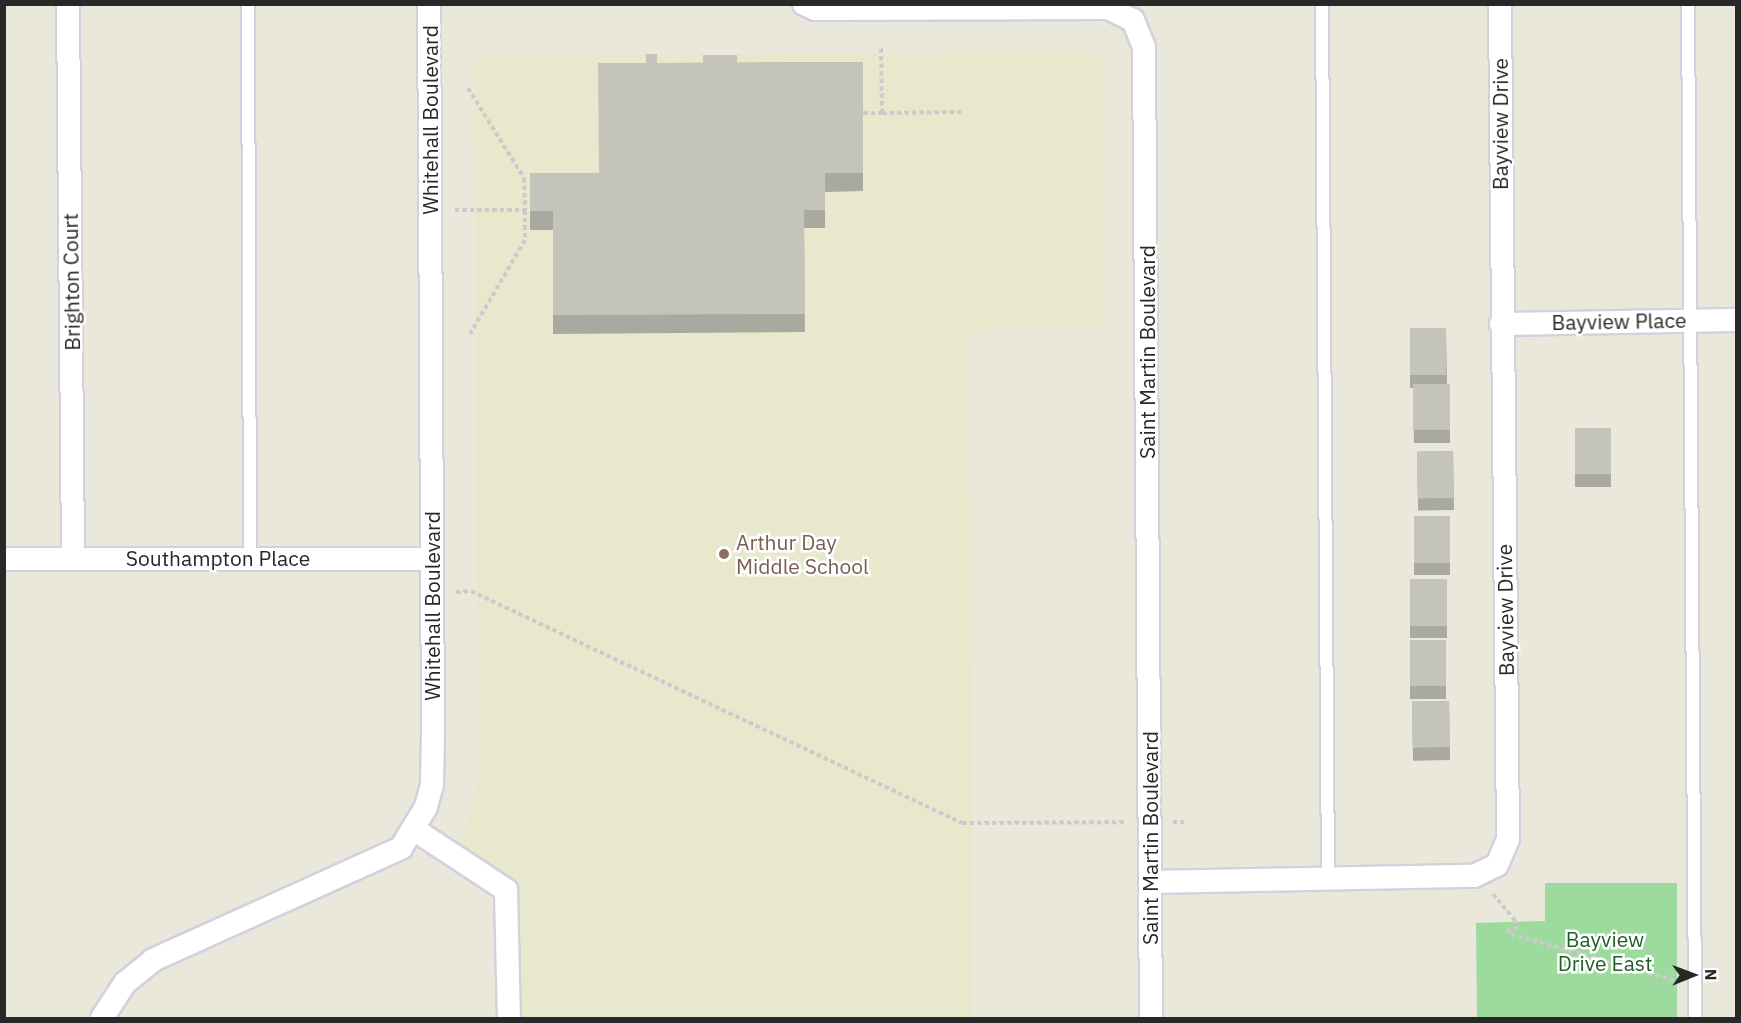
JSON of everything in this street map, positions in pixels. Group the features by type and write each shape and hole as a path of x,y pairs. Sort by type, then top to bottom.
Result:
{"street":[{"name":"Brighton Court","path":"68,4 74,559"},
{"name":"Whitehall Boulevard","path":"102,1018 125,983 153,960 371,865 401,848 415,830 432,784 429,4"},
{"name":"Saint Martin Boulevard","path":"804,4 815,9 1108,8 1133,20 1144,47 1151,1018"},
{"name":"Bayview Drive","path":"1478,875 1497,865 1508,839 1501,324 1500,4"},
{"name":"Bayview Place","path":"1501,324 1737,320"},
{"name":"Southampton Place","path":"4,559 431,559"},
{"path":"415,830 506,890 509,1018"},
{"path":"1151,882 1478,875"}],"lane":[{"path":"248,4 250,558"},
{"path":"1322,4 1328,880"},
{"path":"1688,4 1692,320 1695,1018"}],"path":[{"path":"881,48 882,112"},
{"path":"468,87 524,178 527,210 525,240 470,334"},
{"path":"863,113 961,112"},
{"path":"473,210 527,210"},
{"path":"471,591 962,823 1184,822"},
{"path":"1478,875 1514,919 1518,927 1507,930 1511,934 1674,981 1675,974 1695,974"}],"shaded area":[{"name":"Arthur Day Middle School","path":"1102,51 1106,326 970,331 972,1018 518,1018 517,887 462,847 478,778 474,57"}],"green space":[{"name":"Bayview Drive East","path":"1545,883 1677,883 1677,1018 1477,1018 1476,923 1545,921"}],"building":[{"path":"646,54 657,54 657,63 703,63 703,55 737,55 737,63 863,62 863,173 825,173 825,210 804,210 805,314 553,315 553,211 530,211 530,173 599,173 598,63 646,63"},
{"path":"1410,328 1446,328 1446,375 1410,375"},
{"path":"1413,384 1450,384 1450,430 1413,430"},
{"path":"1575,428 1611,428 1611,474 1575,474"},
{"path":"1453,451 1454,498 1418,499 1417,452"},
{"path":"1414,516 1450,516 1450,563 1414,563"},
{"path":"1410,579 1447,579 1447,626 1410,626"},
{"path":"1410,640 1446,640 1446,686 1410,686"},
{"path":"1449,701 1450,747 1413,748 1412,702"}],"place":[{"name":"Arthur Day Middle School","path":"724,554"}]}
